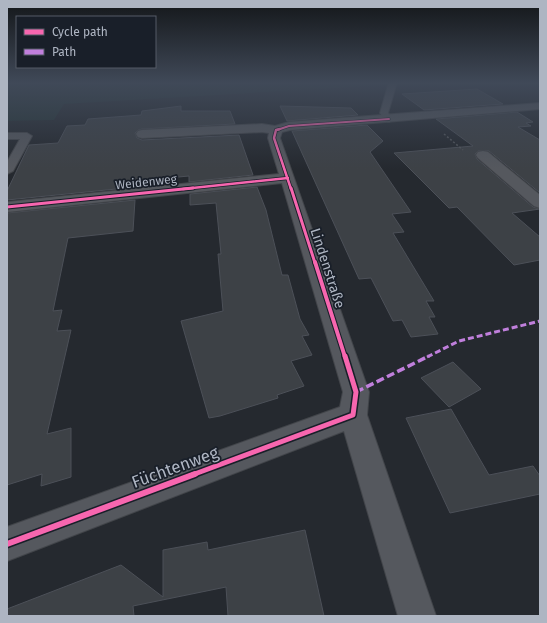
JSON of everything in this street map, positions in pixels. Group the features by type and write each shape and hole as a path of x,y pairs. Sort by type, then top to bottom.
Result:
{"street":[{"path":"142,134 262,128 276,130 290,126 481,111"},
{"name":"Lindenstraße","path":"276,130 274,138 356,392 353,415 417,616"},
{"path":"483,155 540,203"},
{"name":"Weidenweg","path":"7,207 288,178"},
{"name":"Füchtenweg","path":"7,544 353,415"}],"lane":[{"path":"385,111 384,113 389,119"},
{"path":"7,136 27,136 7,170"}],"path":[{"path":"424,116 463,150 483,155"}],"shaded area":[{"path":"7,111 60,111 54,120 7,121"}],"building":[{"path":"142,111 230,111 235,124 142,129 135,133 137,138 142,140 239,135 253,175 189,182 189,176 136,181 136,187 7,200 7,191 29,145 58,143 67,126 85,125 88,119 141,115"},
{"path":"282,111 354,111 358,115 287,121"},
{"path":"517,112 533,122 526,123 531,126 518,127 540,140 540,193 489,151 478,151 475,154 477,159 533,207 540,209 512,213 540,237 540,260 514,265 457,207 449,208 394,153 473,146 436,119"},
{"path":"367,125 383,141 370,152 411,212 392,214 404,232 393,233 434,301 426,301 435,317 429,317 438,334 411,337 402,320 393,321 371,278 359,279 292,131"},
{"path":"257,187 266,210 282,275 288,275 300,319 309,335 302,336 312,355 291,361 304,386 277,395 278,398 209,418 181,321 223,311 218,254 221,254 216,203 190,205 190,194"},
{"path":"135,200 133,231 68,238 53,311 62,310 57,331 71,330 47,434 71,428 71,477 41,486 42,474 7,485 7,213"},
{"path":"453,362 481,389 449,407 421,378"},
{"path":"451,409 489,475 533,466 540,476 540,494 450,513 406,418"},
{"path":"305,530 324,616 228,616 226,587 133,606 134,616 7,616 7,609 121,565 163,597 163,550 207,542 208,550"}],"marked path":[{"path":"356,392 459,341 540,321"}],"cycle path":[{"path":"7,544 353,415 356,392 274,138 276,130 289,126 389,119"},
{"path":"7,207 288,178"}]}
